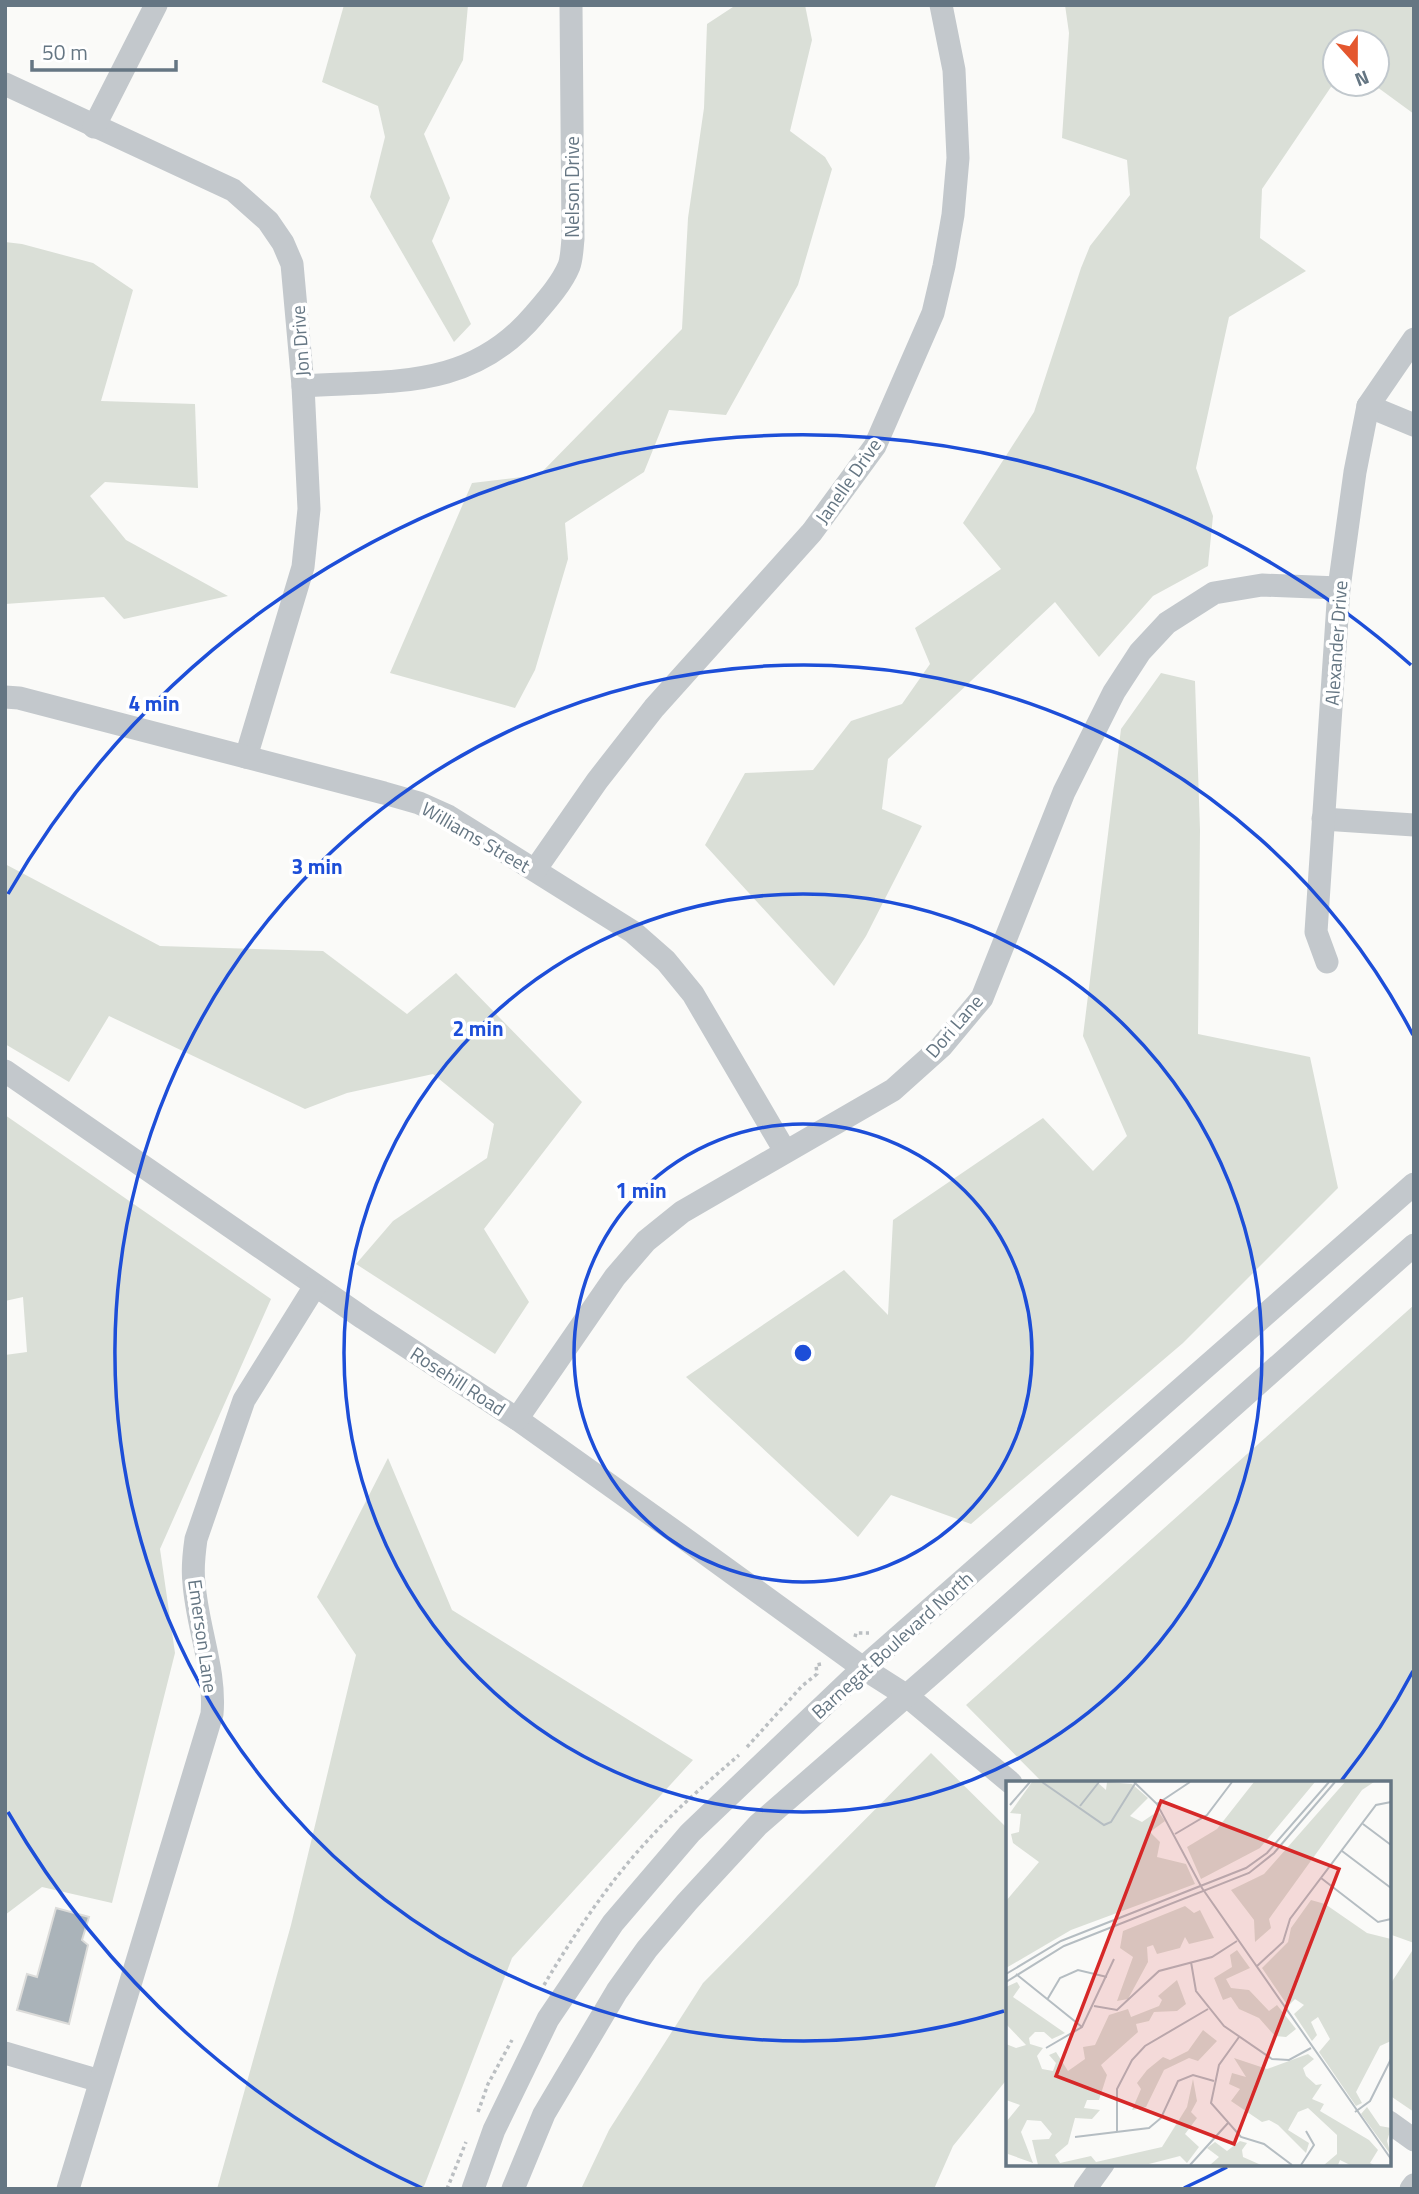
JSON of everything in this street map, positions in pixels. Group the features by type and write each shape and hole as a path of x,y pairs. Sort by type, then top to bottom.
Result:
{"street":[{"path":"94,127 156,5"},
{"name":"Nelson Drive","path":"303,386 433,377 464,368 492,354 519,334 555,288 569,266 573,239 571,5"},
{"name":"Janelle Drive","path":"535,870 597,781 654,708 812,532 876,446 933,313 953,215 958,158 955,83 941,5"},
{"name":"Jon Drive","path":"5,84 233,190 268,221 284,243 292,264 303,386 309,509 303,567 246,757"},
{"name":"Alexander Drive","path":"1327,962 1316,932 1339,588 1355,472 1368,406 1414,339"},
{"path":"1368,406 1414,425"},
{"name":"Dori Lane","path":"517,1419 615,1278 646,1241 682,1212 893,1090 941,1046 982,998 1064,792 1114,692 1140,652 1167,623 1214,593 1262,585 1339,588"},
{"name":"Williams Street","path":"5,697 19,698 419,803 448,816 634,932 666,961 693,994 785,1151"},
{"path":"1324,819 1414,825"},
{"name":"Rosehill Road","path":"5,1071 315,1286 517,1419 863,1668 907,1696 1009,1781"},
{"name":"Barnegat Boulevard North","path":"473,2189 494,2130 548,2019 613,1923 690,1833 863,1668 1414,1184"},
{"path":"513,2189 544,2114 617,1991 647,1949 758,1825 1414,1245"},
{"name":"Emerson Lane","path":"68,2189 212,1714 214,1693 194,1584 196,1539 244,1399 315,1286"},
{"path":"5,2053 100,2081"},
{"path":"1391,2123 1414,2140"},
{"path":"1085,2189 1102,2166"}],"path":[{"path":"802,1686 817,1674 817,1665 825,1664"},
{"path":"814,1676 824,1679"}],"shaded area":[{"path":"344,5 468,5 463,60 424,134 450,198 432,241 471,324 454,342 370,197 385,137 378,106 322,82"},
{"path":"736,5 805,5 812,40 790,131 825,157 832,169 798,285 726,415 669,410 644,472 565,523 568,559 535,670 515,708 390,673 472,483 539,475 682,329 688,218 704,108 707,24"},
{"path":"1065,5 1414,5 1414,114 1391,97 1391,28 1321,28 1321,98 1324,98 1262,189 1260,238 1306,271 1229,317 1196,468 1213,516 1208,566 1153,596 1099,657 1055,602 888,759 882,809 922,826 866,936 834,986 705,845 745,773 813,770 851,721 902,704 930,664 915,628 1001,569 963,523 1034,412 1090,246 1130,195 1127,160 1062,138 1069,33"},
{"path":"5,242 93,263 133,290 101,401 195,404 198,488 105,482 90,496 126,540 228,596 124,619 104,597 5,604"},
{"path":"1161,673 1195,681 1200,830 1198,1034 1310,1057 1338,1188 1183,1343 971,1524 891,1495 858,1537 686,1377 844,1270 888,1315 893,1220 1043,1118 1093,1171 1127,1136 1083,1036 1121,729"},
{"path":"5,864 160,946 323,951 407,1014 456,973 582,1102 484,1229 529,1302 495,1354 356,1264 393,1221 487,1158 494,1124 433,1074 347,1093 305,1109 109,1016 69,1082 5,1044"},
{"path":"5,1115 271,1299 160,1549 175,1653 112,1903 42,1887 5,1915 5,1355 27,1352 23,1297 5,1301"},
{"path":"1414,1305 1414,1943 1391,1935 1391,1781 1041,1781 966,1705"},
{"path":"388,1458 452,1610 693,1760 512,1958 423,2189 217,2189 291,1925 356,1655 317,1597"},
{"path":"931,1753 1006,1827 1006,2080 953,2146 934,2189 581,2189 609,2130 703,1983"},
{"path":"1414,1948 1414,2112 1391,2096 1391,1983"}],"building":[{"path":"56,1908 89,1917 82,1940 88,1945 69,2024 17,2010 27,1974 37,1977"}]}
